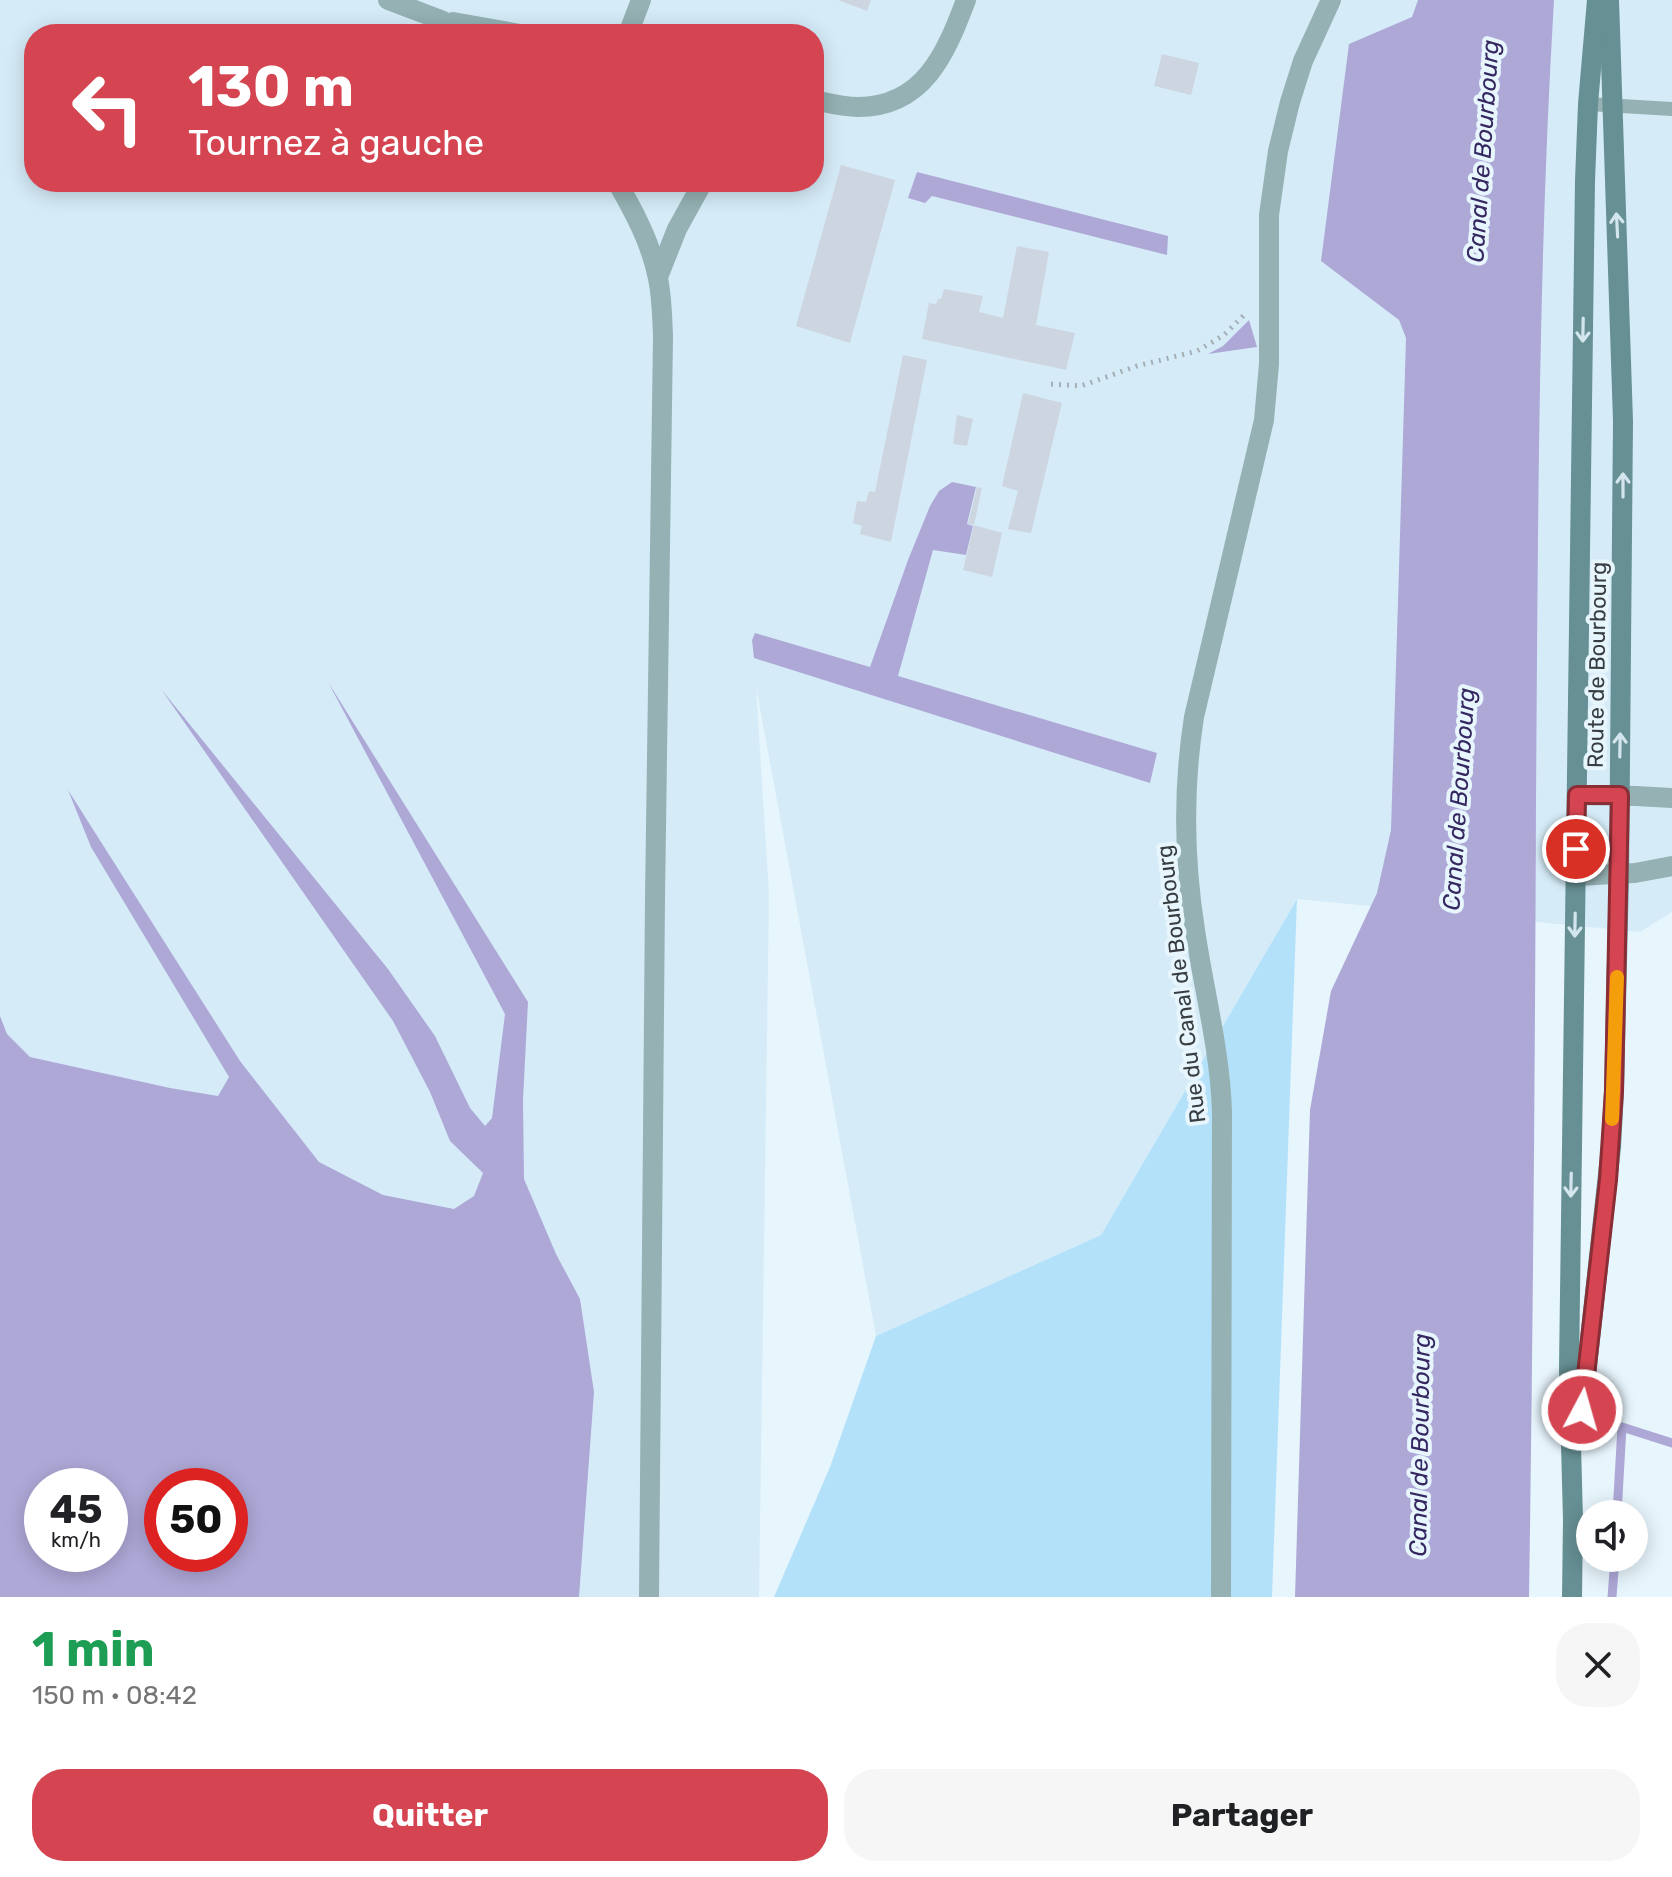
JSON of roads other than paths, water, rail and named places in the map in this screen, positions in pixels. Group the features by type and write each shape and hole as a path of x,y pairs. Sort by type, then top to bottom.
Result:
{"main road":[{"name":"Route de Bourbourg","path":"1572,1597 1569,1369 1585,212 1588,104 1597,0"},
{"name":"Route de Bourbourg","path":"1573,1520 1614,1091 1623,421 1609,0"}],"street":[{"path":"388,0 448,24"},
{"path":"632,24 641,0"},
{"path":"824,102 843,106 883,104 921,84 937,65 966,0"},
{"name":"Rue du Canal de Bourbourg","path":"1221,1597 1222,1094 1190,897 1186,840 1188,767 1194,717 1264,420 1269,364 1269,215 1278,151 1303,61 1331,0"},
{"path":"441,20 464,24"},
{"path":"622,192 638,222 658,277 663,360 649,1597"},
{"path":"658,277 681,219 697,192"},
{"path":"1577,795 1672,798"},
{"path":"1576,876 1619,875 1672,866"}],"lane":[{"path":"1588,104 1672,109"}],"water":[{"name":"Canal de Bourbourg","path":"1418,0 1554,0 1540,401 1529,1597 1295,1597 1310,1110 1331,991 1377,893 1391,830 1406,338 1399,320 1321,261 1349,44 1412,17"},
{"path":"917,172 1168,236 1167,255 932,196 925,203 908,198"},
{"path":"1249,320 1257,347 1208,354 1223,346"},
{"path":"952,482 976,487 967,524 973,526 966,555 933,550 898,676 1157,753 1150,783 754,658 752,640 755,633 870,667 930,506 939,491"},
{"path":"328,682 528,1002 523,1100 524,1179 556,1254 580,1299 594,1392 579,1597 0,1597 0,1016 7,1034 30,1057 218,1096 229,1077 91,847 68,790 240,1061 319,1162 383,1195 454,1209 474,1196 483,1173 450,1141 430,1092 393,1021 161,689 388,969 435,1036 470,1108 485,1126 492,1118 505,1014"}],"waterway":[{"path":"1618,1500 1622,1427 1672,1443"},
{"path":"1612,1597 1614,1572"}]}
